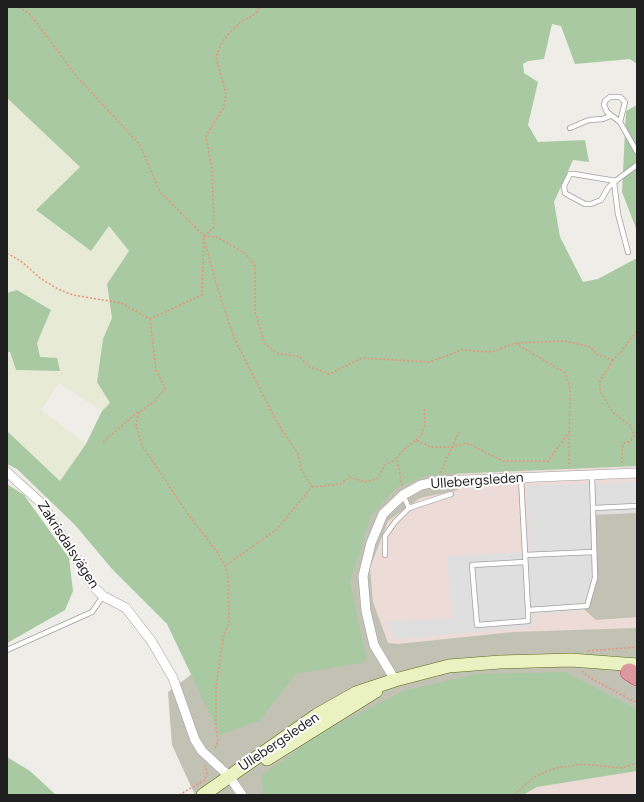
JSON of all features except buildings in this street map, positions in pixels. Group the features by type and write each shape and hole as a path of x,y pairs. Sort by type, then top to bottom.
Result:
{"main road":[{"name":"Ullebergsleden","path":"202,795 317,715 342,700 356,693 395,680 448,666 500,662 571,660 599,663 635,672"}],"street":[{"name":"Zakrisdalsvägen","path":"7,472 42,504 90,581 103,596 126,608 152,642 173,678 196,740 202,751 229,776 242,795"},
{"name":"Ullebergsleden","path":"395,680 374,644 366,611 364,576 371,543 383,514 402,495 420,485 440,481 637,473"}],"lane":[{"path":"620,122 626,106 622,99 610,97 605,101 604,105 610,116 620,122 637,152"},
{"path":"570,128 589,120 603,119 610,116"},
{"path":"615,182 570,174 564,186 565,193 585,204 591,204 601,200 608,188 637,165"},
{"path":"615,182 618,214 628,252"},
{"path":"528,610 587,606 595,578 593,552 594,508 592,475"},
{"path":"521,477 528,621 476,625 472,565 525,562"},
{"path":"385,555 385,536 395,522 409,508 451,494"},
{"path":"402,495 409,508"},
{"path":"594,508 637,506"},
{"path":"525,555 593,552"},
{"path":"7,650 92,612 103,596"}],"path":[{"path":"19,7 30,14 77,77 140,144 160,192 204,236 215,280 234,338 276,422 298,454 301,469 312,487"},
{"path":"150,319 202,295 204,236 214,228 212,169 206,136 223,109 226,94 216,57 221,44 229,33 242,21 255,14 260,7"},
{"path":"204,236 217,237 246,254 255,266 255,312 265,344 277,353 300,358 310,367 329,374 362,358 429,362 462,350 492,352 515,343 564,341 591,347 596,354 613,360"},
{"path":"7,253 22,262 40,278 58,288 74,294 121,303 150,319"},
{"path":"103,442 139,412 155,401 165,388 156,370 150,319"},
{"path":"622,474 622,451 624,443 631,441 634,436 629,424 612,411 600,391 600,381 613,360 621,352 637,330"},
{"path":"515,343 565,373 570,387 569,476"},
{"path":"225,566 277,529 312,487 340,484 350,477 365,482 376,479 385,464 397,458 403,450 422,434 425,424 424,407"},
{"path":"139,412 136,426 143,448 225,566 230,589 229,622 223,638 216,689 217,746 208,757 204,765 207,773 205,780 179,795"},
{"path":"416,440 430,447 453,447 467,443 503,461 548,460 570,431"},
{"path":"440,481 440,470 453,447 459,432"},
{"path":"397,458 401,476 402,495"},
{"path":"637,647 590,650 571,660 592,679 637,703"},
{"path":"513,795 536,776 556,768 582,764 622,768 637,763"}],"shaded area":[{"path":"7,98 80,167 36,211 91,251 109,226 129,251 107,284 112,318 103,339 97,382 110,403 102,411 59,383 41,410 86,444 60,481 7,431 7,352 9,352 16,370 60,371 40,357 37,343 51,310 17,290 7,293"},
{"path":"455,461 458,490 420,498 388,521 370,568 373,602 388,643 398,644 513,632 637,628 637,722 301,795 195,795 172,745 168,692 204,665 217,515"},
{"path":"637,466 637,643 367,662 371,515 428,475"},
{"path":"637,482 637,513 590,515 593,577 584,610 535,614 532,627 395,639 385,622 452,618 447,556 530,552 527,486"},
{"path":"637,487 637,617 596,620 576,602 574,507"},
{"path":"637,771 637,795 523,795 537,787"}],"green space":[{"path":"7,7 637,7 637,64 630,59 575,64 561,26 552,24 544,59 528,61 523,64 524,73 538,82 528,125 538,142 585,140 589,162 573,160 554,202 560,237 583,282 598,279 637,258 637,466 428,475 396,488 371,515 350,582 367,662 295,674 260,720 220,735 167,624 113,570 75,525 17,469 7,464 7,431 60,481 86,444 102,411 110,403 97,382 103,339 112,318 107,284 129,251 109,226 91,251 36,210 80,167 7,98"},
{"path":"637,105 637,231 622,192 626,111"},
{"path":"17,290 51,310 37,343 40,357 57,358 60,371 16,370 10,352 7,352 7,293"},
{"path":"7,484 24,495 69,558 73,591 65,610 9,642 7,645"},
{"path":"565,672 637,709 637,771 537,787 523,795 263,795 262,775 326,730 406,690 477,674"},
{"path":"7,757 30,771 56,795 7,795"}]}
